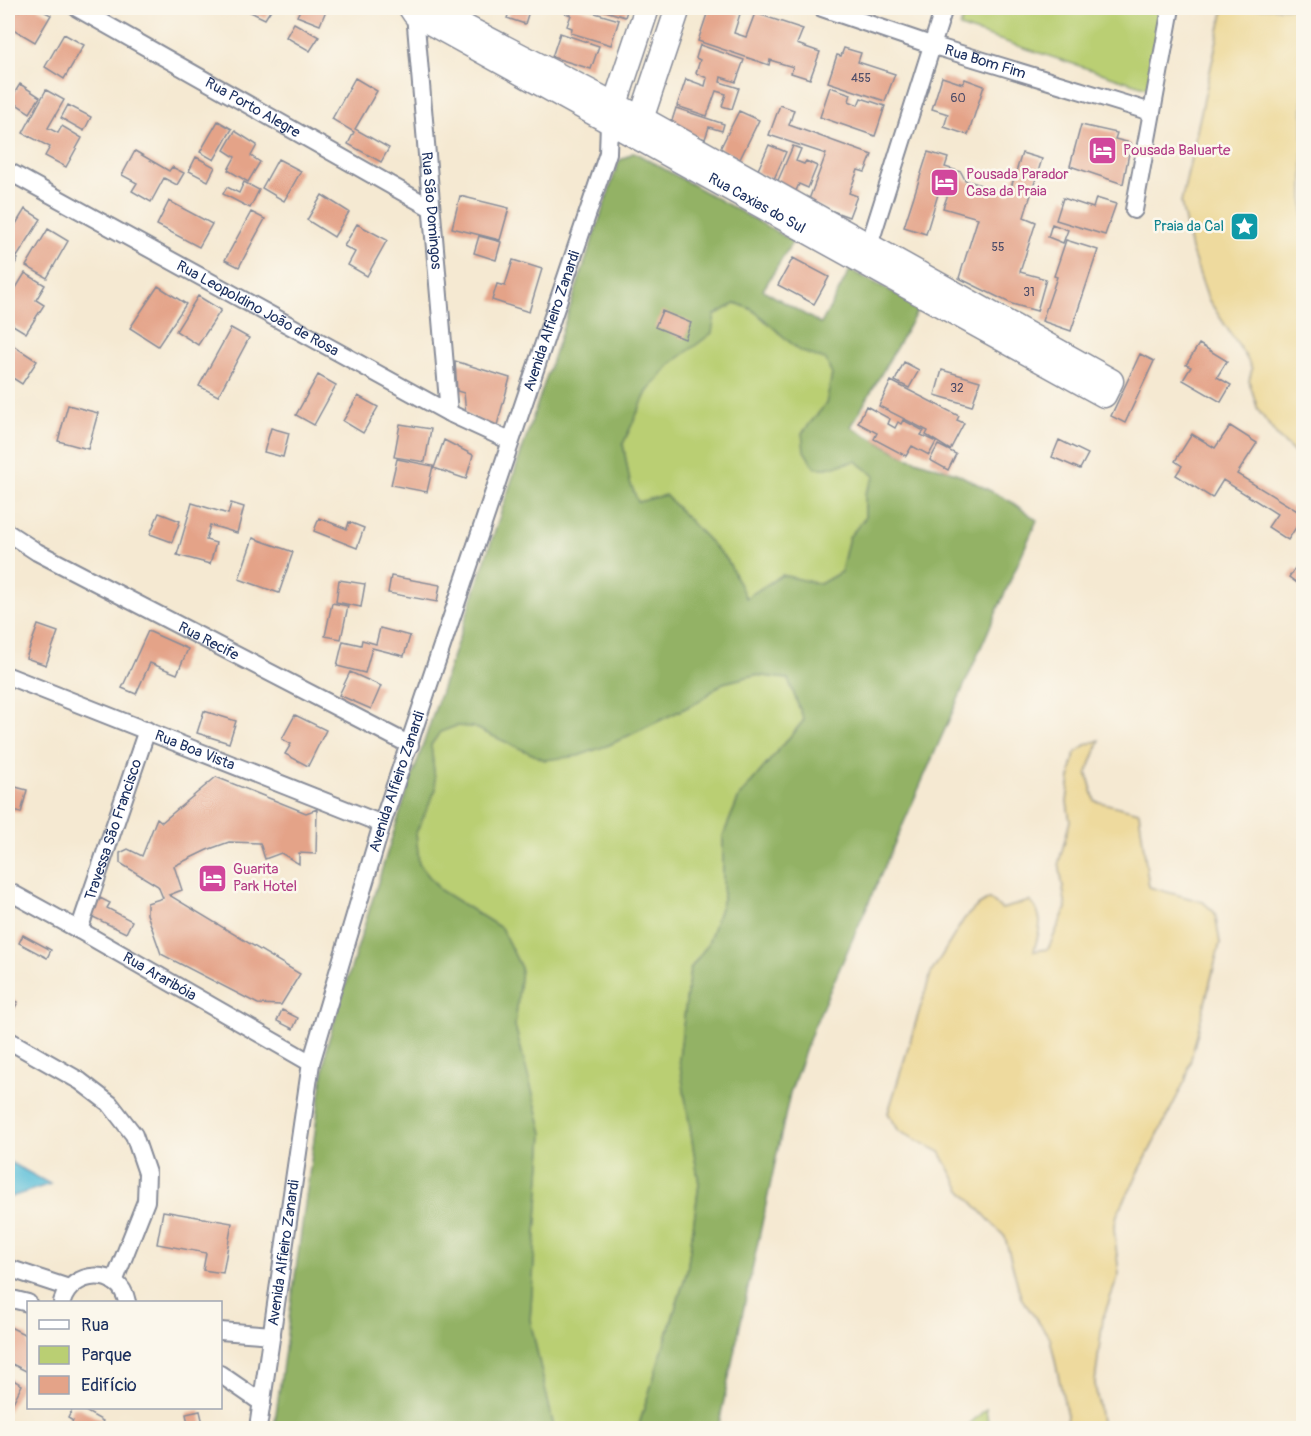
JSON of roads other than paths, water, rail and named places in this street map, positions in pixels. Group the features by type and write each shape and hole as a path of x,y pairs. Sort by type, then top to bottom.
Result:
{"street":[{"name":"Rua Porto Alegre","path":"77,8 430,208"},
{"name":"Avenida Alfieiro Zanardi","path":"258,1428 311,1063 382,824 609,153 612,114 646,8"},
{"path":"609,153 638,128 678,8"},
{"name":"Rua Bom Fim","path":"822,8 931,45 1151,112"},
{"path":"866,254 944,8"},
{"path":"1134,210 1171,8"},
{"name":"Rua São Domingos","path":"418,9 430,208 449,413"},
{"name":"Rua Caxias do Sul","path":"418,9 1107,388"},
{"name":"Rua Leopoldino João de Rosa","path":"8,171 449,413 510,441"},
{"name":"Rua Recife","path":"8,534 37,552 410,745"},
{"name":"Rua Boa Vista","path":"9,682 147,730 382,824"},
{"name":"Travessa São Francisco","path":"79,930 147,730"},
{"name":"Rua Araribóia","path":"8,891 311,1063"},
{"path":"8,1040 80,1081 110,1104 134,1135 147,1173 146,1201 114,1282"},
{"path":"8,1268 65,1295 85,1277 105,1277 122,1289 127,1301"},
{"path":"8,1298 27,1303"},
{"path":"222,1331 272,1335"},
{"path":"222,1375 262,1403"}],"water":[{"path":"8,1161 50,1184 8,1198"}],"place":[{"name":"Pousada Baluarte","path":"1102,150"},
{"name":"Pousada Parador Casa da Praia","path":"945,183"},
{"name":"Praia da Cal","path":"1245,226"},
{"name":"Guarita Park Hotel","path":"212,878"}]}
